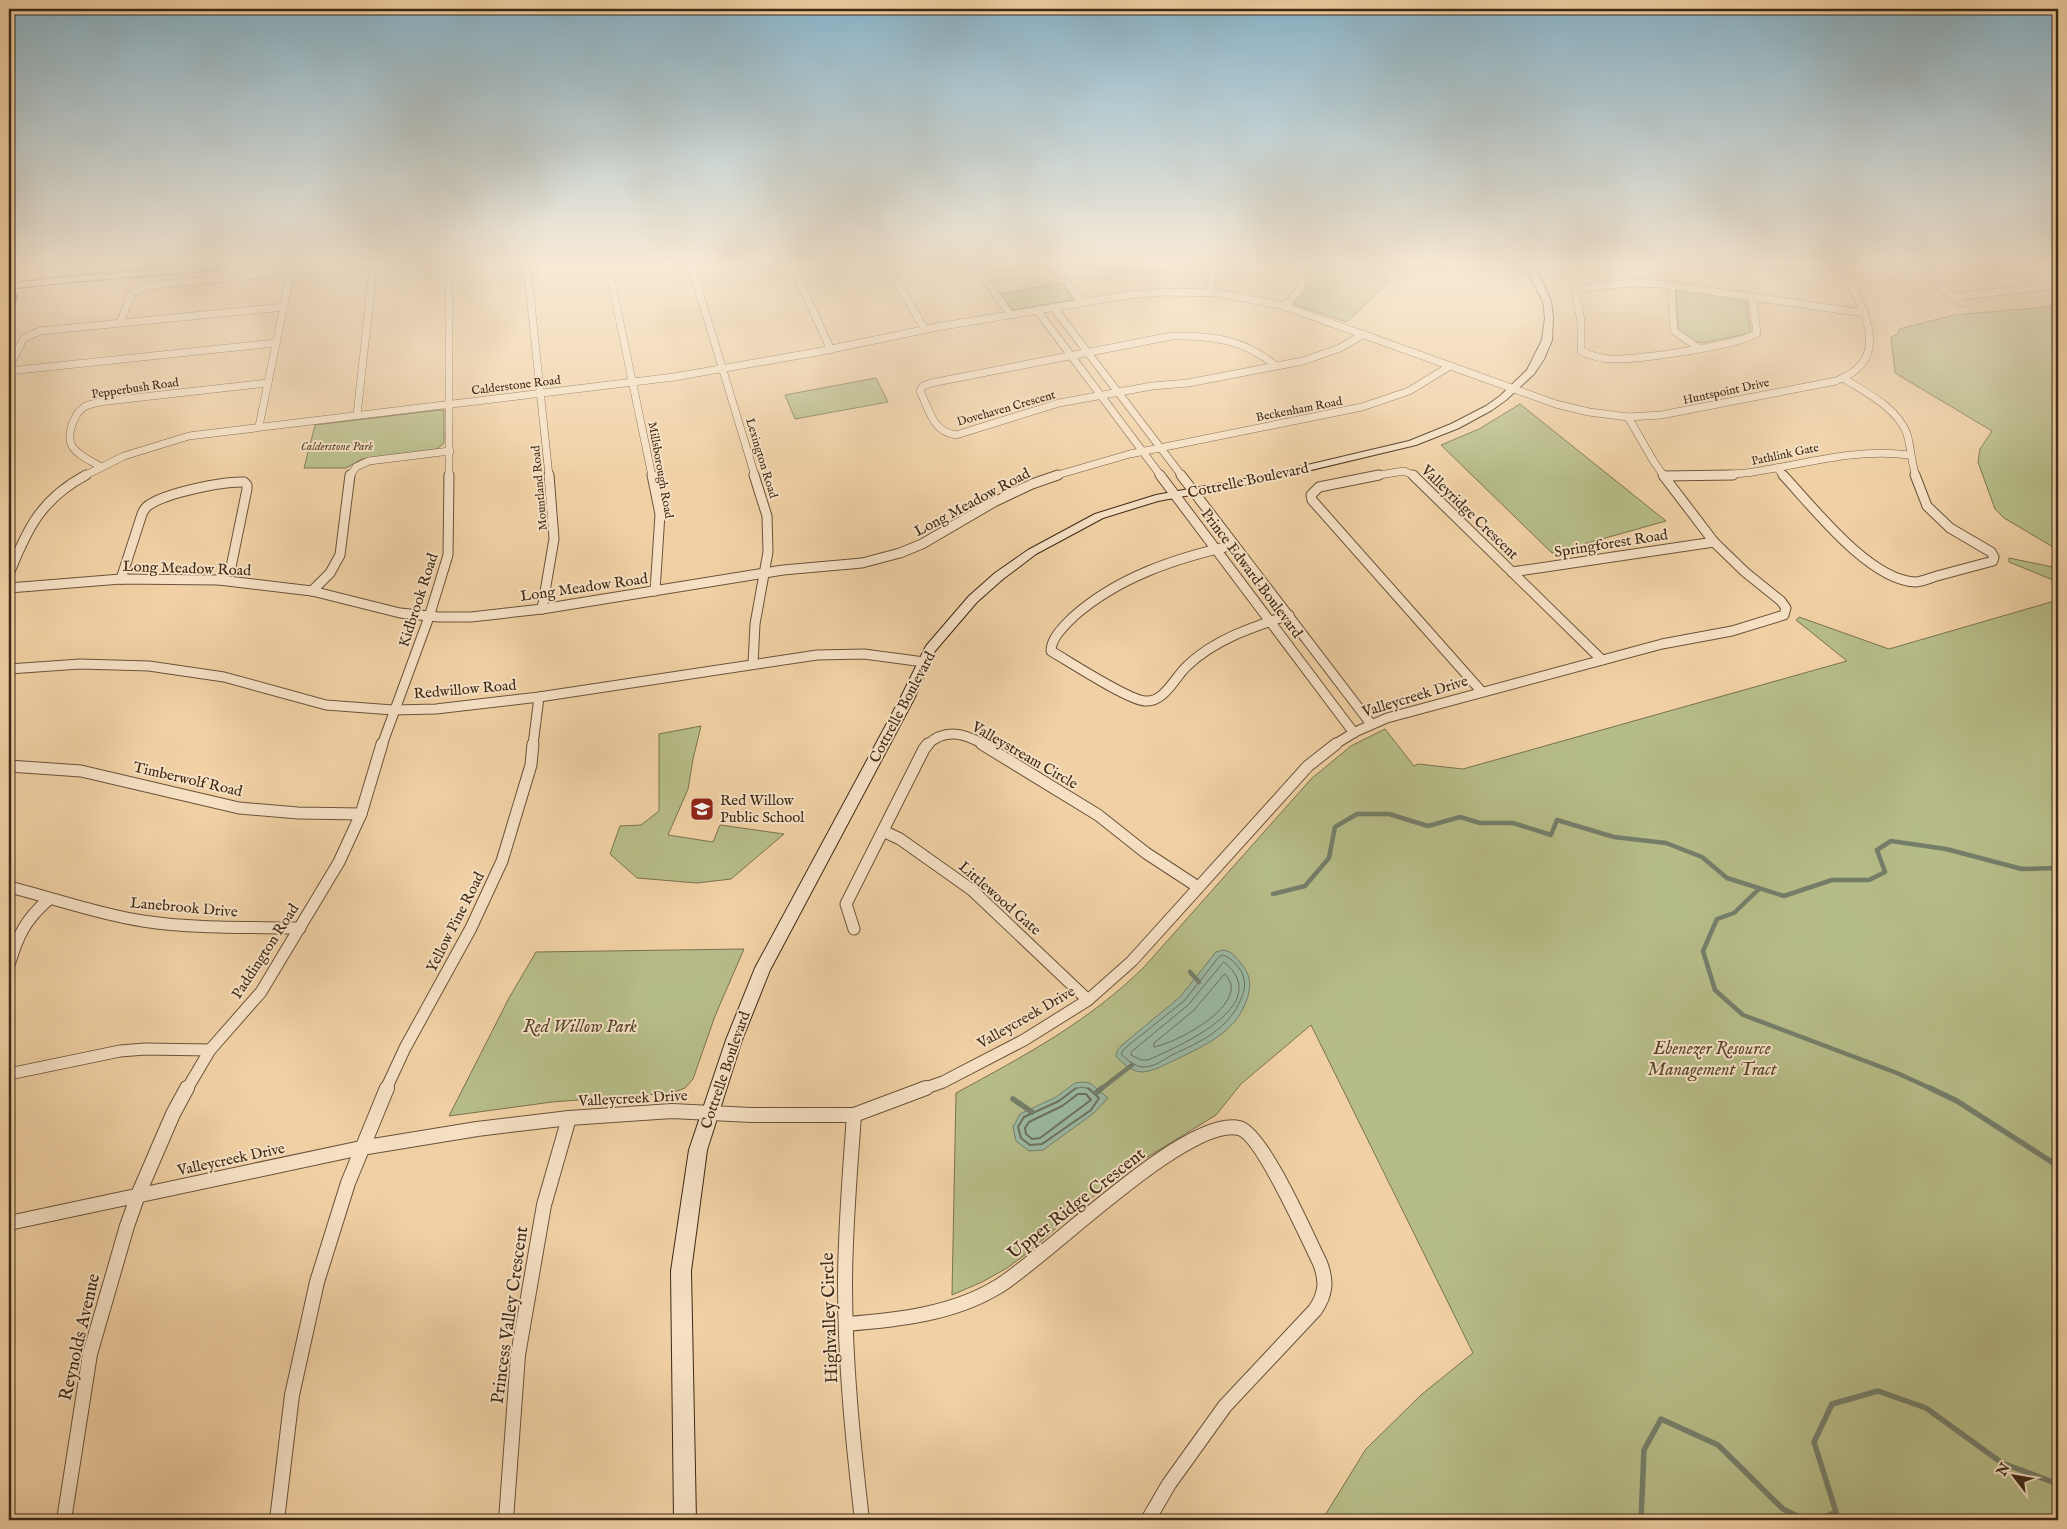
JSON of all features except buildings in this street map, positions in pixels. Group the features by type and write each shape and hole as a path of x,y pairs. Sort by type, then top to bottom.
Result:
{"main road":[{"name":"Cottrelle Boulevard","path":"685,1520 681,1271 698,1150 734,1040 763,968 907,699 930,649 973,598 1019,561 1099,516 1156,498 1261,479 1412,444 1474,416 1503,398 1536,365 1544,349 1547,336"}],"street":[{"path":"9,369 24,338 27,336"},
{"path":"259,426 277,336"},
{"path":"358,415 365,336"},
{"name":"Kidbrook Road","path":"393,710 429,617 448,554 450,336"},
{"name":"Mountland Road","path":"535,336 554,526 554,539 542,609"},
{"name":"Millsborough Road","path":"624,336 660,514 655,591"},
{"name":"Lexington Road","path":"712,336 767,516 769,545 755,624 752,664"},
{"path":"825,336 831,350"},
{"name":"Calderstone Road","path":"9,574 29,527 39,513 69,486 101,467 142,450 177,439 204,433 259,426 634,383 831,350 892,336"},
{"name":"Prince Edward Boulevard","path":"1057,336 1354,733"},
{"name":"Prince Edward Boulevard","path":"1075,336 1371,724"},
{"path":"1072,356 1162,337 1187,336"},
{"path":"1203,336 1245,344 1261,353 1276,366"},
{"path":"1101,395 1152,386 1188,383 1276,366 1328,353 1360,336"},
{"name":"Calderstone Road","path":"1370,336 1513,389"},
{"path":"1581,336 1581,351 1583,354 1593,358 1620,360 1753,336"},
{"path":"1682,336 1697,347"},
{"name":"Huntspoint Drive","path":"1513,389 1568,407 1628,416 1670,414 1839,380 1860,367 1867,356 1868,336"},
{"path":"9,369 276,343"},
{"name":"Dovehaven Crescent","path":"1072,356 930,383 923,386 920,393 938,428 945,434 950,435 963,433 1052,405 1101,395"},
{"name":"Beckenham Road","path":"1143,451 1362,407 1409,391 1450,366"},
{"path":"1777,468 1832,530 1857,551 1899,580 1910,583 1916,582 1993,561 1994,557 1991,552 1950,528 1927,506 1918,485 1909,455 1907,435 1902,425 1886,409 1872,404 1839,380"},
{"name":"Pepperbush Road","path":"101,467 76,450 71,442 70,435 79,412 83,408 107,400 268,383"},
{"name":"Valleycreek Drive","path":"9,1222 361,1148 477,1129 568,1118 672,1111 854,1115 943,1082 1043,1029 1088,1000 1132,961 1308,766 1330,748 1354,733 1371,724 1482,692 1662,644 1732,632 1784,615 1786,608 1781,601 1745,572 1714,542 1664,476 1628,416"},
{"path":"312,591 330,573 340,555 350,475 356,466 375,460 450,451"},
{"name":"Long Meadow Road","path":"9,588 121,579 219,580 312,591 400,613 429,617 471,617 542,609 765,573 862,563 900,553 922,544 979,510 1032,484 1080,467 1143,451"},
{"name":"Pathlink Gate","path":"1664,476 1734,475 1847,453 1885,452 1909,455"},
{"name":"Valleyridge Crescent","path":"1482,692 1312,500 1311,495 1316,489 1392,472 1410,473 1417,477 1602,660"},
{"path":"121,579 142,514 148,505 228,482 244,482 247,485 247,489 231,567 219,580"},
{"name":"Springforest Road","path":"1512,572 1714,542"},
{"path":"1234,545 1216,548 1160,565 1108,592 1077,614 1061,630 1051,643 1051,651 1134,698 1143,702 1155,701 1160,698 1185,667 1205,650 1232,635 1289,615"},
{"name":"Redwillow Road","path":"9,669 80,664 149,666 224,677 326,705 393,710 436,709 539,697 802,657 848,654 884,656 924,662"},
{"name":"Yellow Pine Road","path":"361,1148 405,1048 471,928 502,861 531,765 539,697"},
{"name":"Paddington Road","path":"138,1195 173,1114 210,1050 261,992 339,862 361,814 393,710"},
{"name":"Valleystream Circle","path":"854,929 846,904 924,749 930,740 939,736 958,734 971,737 1098,816 1146,853 1198,887"},
{"name":"Timberwolf Road","path":"9,766 81,771 239,808 298,813 361,814"},
{"name":"Littlewood Gate","path":"883,831 900,839 972,890 1088,1000"},
{"name":"Lanebrook Drive","path":"9,888 144,921 217,927 300,928"},
{"path":"9,965 19,931 32,913 50,899"},
{"path":"9,1074 120,1051 145,1049 210,1050"},
{"name":"Highvalley Circle","path":"854,1115 845,1240 846,1324 862,1520"},
{"name":"Princess Valley Crescent","path":"506,1520 515,1384 520,1345 544,1205 568,1118"},
{"name":"Upper Ridge Crescent","path":"846,1324 922,1315 958,1306 999,1286 1038,1258 1126,1184 1198,1137 1227,1126 1238,1128 1249,1134 1265,1156 1316,1254 1325,1274 1326,1287 1322,1299 1315,1310 1225,1406 1207,1428 1169,1484 1148,1520"},
{"path":"278,1520 292,1395 317,1282 361,1148"},
{"name":"Reynolds Avenue","path":"64,1520 92,1346 138,1195"}],"green space":[{"path":"1686,336 1735,336 1703,343 1692,341"},
{"path":"2058,336 2058,550 2004,518 1995,509 1978,462 1980,449 1992,431 1895,373 1891,337"},
{"path":"876,378 888,402 795,419 785,395"},
{"path":"1520,404 1666,521 1552,553 1441,445 1479,429"},
{"name":"Calderstone Park","path":"444,410 444,443 437,449 362,459 346,468 304,468 315,425"},
{"path":"2009,558 2058,568 2058,582 2009,562"},
{"name":"Ebenezer Resource Management Tract","path":"2058,600 2058,1520 1322,1520 1366,1449 1421,1395 1473,1353 1311,1025 1241,1084 1216,1115 1118,1177 1007,1268 982,1282 952,1295 956,1093 1031,1051 1079,1021 1124,986 1145,966 1311,779 1351,746 1385,729 1414,766 1418,764 1463,769 1847,661 1796,620 1799,617 1889,649"},
{"path":"701,726 688,789 668,835 713,842 720,825 784,834 731,879 697,883 637,878 610,854 620,826 641,825 659,811 659,734"},
{"name":"Red Willow Park","path":"744,949 715,1016 693,1079 685,1088 672,1093 552,1102 449,1116 509,998 536,952"}],"water":[{"path":"1223,950 1230,952 1234,956 1246,970 1249,978 1248,995 1236,1020 1219,1036 1188,1054 1155,1069 1141,1072 1130,1068 1121,1061 1116,1056 1117,1051 1122,1045 1180,997 1216,952"},
{"path":"1075,1083 1090,1083 1108,1098 1094,1113 1043,1150 1029,1151 1016,1141 1013,1127 1020,1114 1056,1097"}],"waterway":[{"path":"1273,894 1305,886 1329,858 1335,827 1357,814 1389,814 1428,826 1460,817 1480,823 1513,823 1551,835 1557,820 1614,837 1666,843 1702,857 1727,878 1784,896 1832,880 1869,880 1885,872 1877,850 1891,841 1946,849 2022,869 2058,868"},
{"path":"1759,889 1734,913 1717,919 1703,951 1715,990 1743,1015 1897,1073 1932,1089"},
{"path":"1190,972 1199,982"},
{"path":"1101,1089 1132,1065"},
{"path":"1096,1093 1102,1088"},
{"path":"1930,1088 1957,1101 2058,1166"},
{"path":"1013,1099 1032,1112"},
{"path":"1818,1520 1836,1512 1814,1442 1832,1404 1878,1391 1926,1408 2002,1463 2058,1484"},
{"path":"1641,1520 1644,1450 1661,1419 1718,1445 1783,1509 1805,1520"}],"place":[{"name":"Red Willow Public School","path":"702,809"}]}
